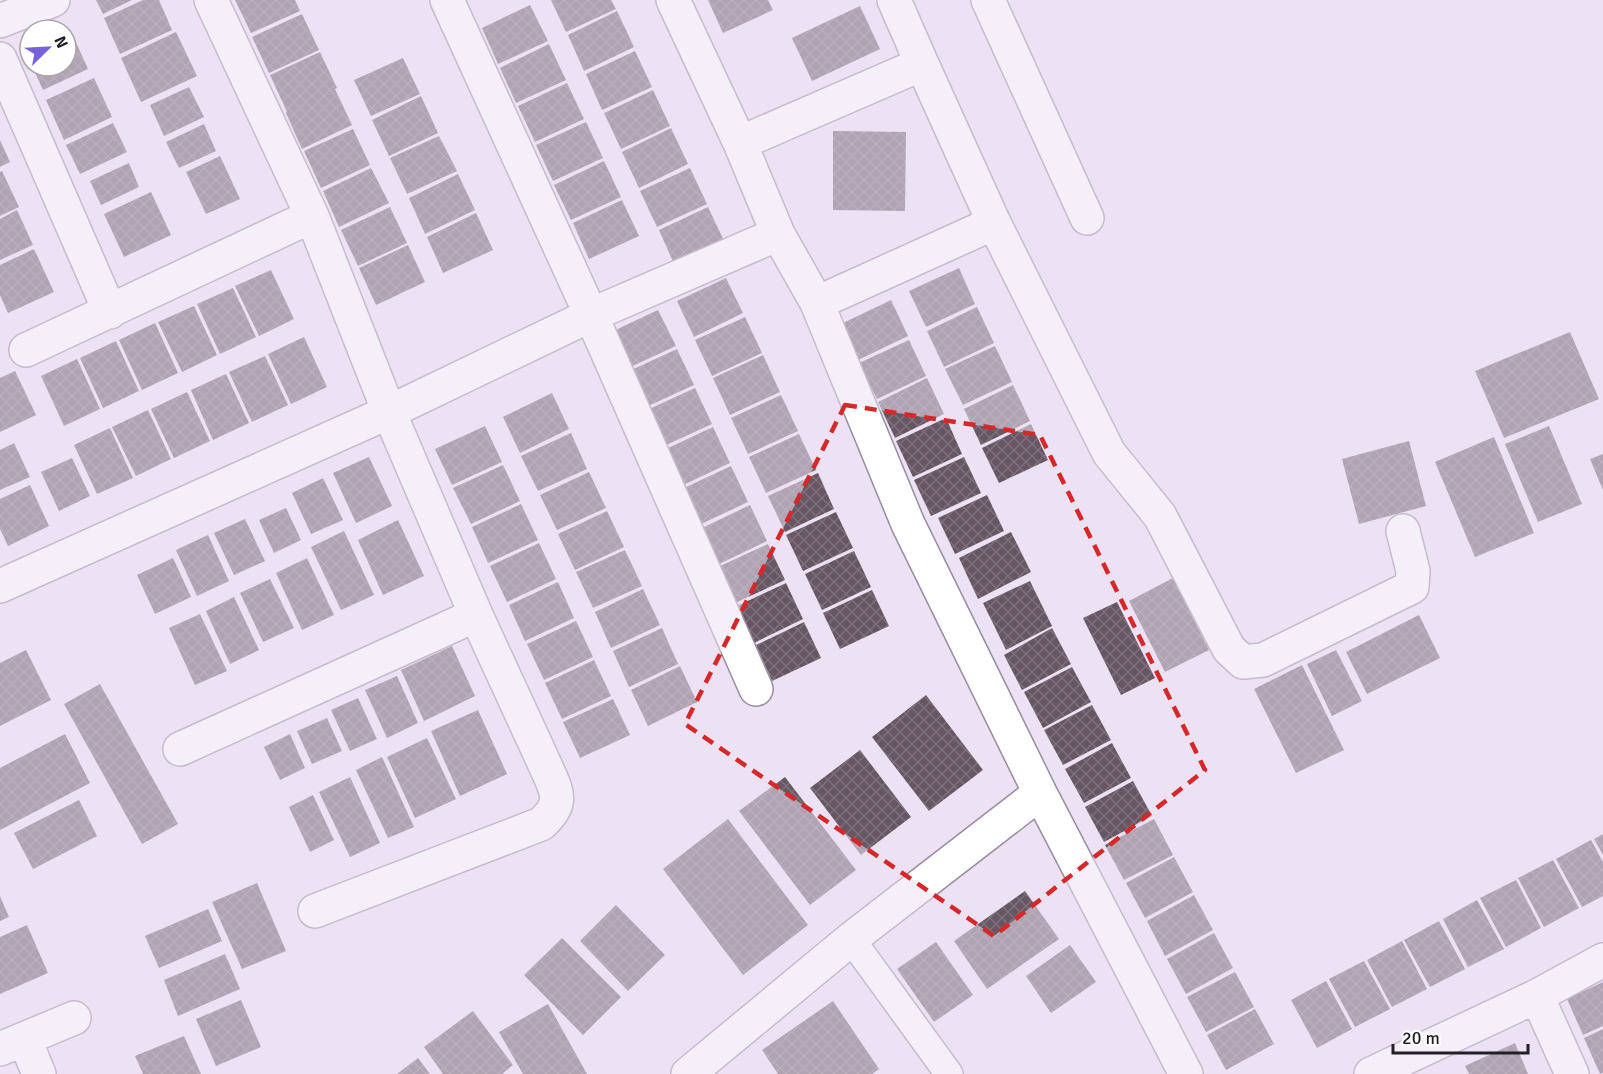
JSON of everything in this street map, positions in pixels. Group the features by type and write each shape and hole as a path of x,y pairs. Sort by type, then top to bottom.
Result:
{"street":[{"path":"0,21 53,0"},
{"path":"211,0 312,216 389,412 476,615 555,787 557,804 551,815 541,824 315,911"},
{"path":"447,0 591,315 756,689"},
{"path":"673,0 740,143 778,234 817,303 908,524 1040,793 1186,1074"},
{"path":"894,0 994,223 1109,453 1160,516 1229,649 1243,662 1263,660 1412,587 1413,571 1403,531"},
{"path":"988,0 1087,218"},
{"path":"0,59 110,312"},
{"path":"740,143 922,64"},
{"path":"26,350 312,216"},
{"path":"817,303 994,223"},
{"path":"2,579 389,412 591,315 778,234"},
{"path":"180,749 476,615"},
{"path":"688,1074 851,939 1040,793"},
{"path":"1371,1074 1537,996 1603,960"},
{"path":"1537,996 1572,1074"},
{"path":"39,1074 12,1044 74,1018"}],"lane":[{"path":"851,939 949,1074"}],"highlighted area":[{"path":"845,405 1040,435 1205,770 994,936 685,724"}],"building":[{"path":"96,0 132,0 103,14"},
{"path":"143,0 159,0 172,30 120,54 104,18"},
{"path":"235,0 295,0 300,11 251,33"},
{"path":"551,0 611,0 616,9 566,32"},
{"path":"708,0 768,0 773,10 723,33"},
{"path":"530,5 548,41 498,64 482,28"},
{"path":"860,6 880,49 812,81 792,38"},
{"path":"617,11 634,47 584,71 568,35"},
{"path":"302,14 319,50 269,73 252,37"},
{"path":"176,32 197,76 141,102 121,58"},
{"path":"549,44 566,80 516,103 500,68"},
{"path":"78,47 88,69 78,74"},
{"path":"635,51 652,87 602,110 586,74"},
{"path":"320,52 352,125 302,149 270,75"},
{"path":"403,58 420,94 371,116 354,80"},
{"path":"38,78 69,78 43,90"},
{"path":"94,78 112,117 64,140 46,100"},
{"path":"567,83 584,119 535,142 518,106"},
{"path":"189,87 204,117 164,136 150,105"},
{"path":"653,90 670,126 621,149 604,113"},
{"path":"421,96 438,133 389,156 372,120"},
{"path":"586,122 603,158 553,181 536,145"},
{"path":"113,123 127,152 80,174 66,145"},
{"path":"204,124 216,151 179,168 166,142"},
{"path":"671,128 688,164 639,188 622,152"},
{"path":"353,129 370,165 321,188 304,151"},
{"path":"833,131 906,132 905,211 833,210"},
{"path":"439,136 457,171 407,194 390,158"},
{"path":"0,140 10,162 0,167"},
{"path":"220,156 240,199 206,214 186,172"},
{"path":"604,161 621,197 571,220 554,185"},
{"path":"129,163 139,187 101,205 90,181"},
{"path":"371,168 389,203 339,227 323,191"},
{"path":"690,168 707,204 657,227 640,191"},
{"path":"2,171 19,207 0,216 0,172"},
{"path":"458,174 475,210 425,234 409,198"},
{"path":"151,192 171,235 124,257 104,214"},
{"path":"622,200 639,236 589,259 573,223"},
{"path":"390,207 407,243 358,266 341,230"},
{"path":"708,207 725,243 675,266 659,230"},
{"path":"17,210 33,245 0,260 0,219"},
{"path":"476,213 493,250 443,273 427,237"},
{"path":"408,245 425,282 376,305 359,268"},
{"path":"34,249 54,292 8,313 0,295 0,265"},
{"path":"959,268 975,304 926,327 909,291"},
{"path":"271,270 294,319 259,336 235,286"},
{"path":"726,278 743,313 694,337 677,301"},
{"path":"233,288 256,337 220,354 197,304"},
{"path":"891,300 908,336 858,360 841,324"},
{"path":"194,306 217,355 182,372 158,322"},
{"path":"977,307 994,343 944,367 927,331"},
{"path":"658,310 676,346 626,369 609,333"},
{"path":"745,317 762,353 712,376 695,340"},
{"path":"155,323 178,373 142,390 119,340"},
{"path":"1570,332 1599,399 1504,438 1475,371"},
{"path":"304,337 327,387 291,404 268,354"},
{"path":"909,340 926,376 877,399 859,363"},
{"path":"116,341 139,391 103,408 80,358"},
{"path":"995,346 1012,382 963,405 945,369"},
{"path":"677,349 694,385 644,408 627,372"},
{"path":"763,355 780,392 730,415 713,378"},
{"path":"265,356 288,405 252,422 229,372"},
{"path":"77,359 100,409 64,426 41,376"},
{"path":"15,371 36,415 0,432 0,378"},
{"path":"226,374 249,423 213,440 191,390"},
{"path":"927,378 944,414 895,438 878,402"},
{"path":"1013,385 1030,421 981,445 964,409"},
{"path":"695,388 712,424 662,447 645,411"},
{"path":"187,392 210,441 174,458 151,409"},
{"path":"552,393 569,429 520,453 503,417"},
{"path":"781,395 798,431 748,454 731,418"},
{"path":"148,410 171,459 136,476 112,427"},
{"path":"946,418 962,454 913,477 896,441"},
{"path":"1031,424 1048,460 999,483 982,448"},
{"path":"485,426 502,462 452,485 435,449"},
{"path":"1549,426 1582,504 1538,522 1505,444"},
{"path":"713,427 730,463 681,486 664,450"},
{"path":"110,428 133,478 97,494 74,445"},
{"path":"571,433 587,469 538,491 521,456"},
{"path":"799,434 816,470 766,493 749,457"},
{"path":"1494,437 1534,533 1475,557 1435,462"},
{"path":"1409,441 1426,506 1359,524 1342,459"},
{"path":"14,443 30,477 0,490 0,450"},
{"path":"1603,454 1603,490 1590,459"},
{"path":"369,457 392,506 356,523 333,473"},
{"path":"964,457 981,493 931,516 914,480"},
{"path":"72,458 90,496 59,511 41,472"},
{"path":"503,465 520,501 471,524 453,488"},
{"path":"731,466 748,502 699,525 682,489"},
{"path":"589,472 606,508 557,530 540,495"},
{"path":"818,473 834,509 785,532 768,496"},
{"path":"323,478 343,520 311,534 292,493"},
{"path":"30,485 49,526 8,546 0,529 0,499"},
{"path":"987,495 1004,531 955,554 938,518"},
{"path":"521,504 538,540 488,563 472,527"},
{"path":"750,505 767,541 717,565 700,529"},
{"path":"286,508 301,540 274,553 259,520"},
{"path":"607,511 624,547 575,570 558,534"},
{"path":"836,512 853,548 803,571 786,535"},
{"path":"245,519 265,561 234,575 214,533"},
{"path":"398,520 424,576 383,595 358,540"},
{"path":"344,531 374,595 341,610 311,547"},
{"path":"1011,532 1031,572 978,599 959,558"},
{"path":"208,535 229,581 197,596 176,550"},
{"path":"539,543 556,579 507,602 490,566"},
{"path":"768,544 785,580 735,603 718,567"},
{"path":"625,550 642,586 593,608 576,572"},
{"path":"854,551 871,587 822,610 805,574"},
{"path":"173,558 191,597 155,614 137,575"},
{"path":"307,558 334,615 302,630 276,573"},
{"path":"1173,578 1209,650 1165,672 1129,601"},
{"path":"270,579 294,628 263,642 240,593"},
{"path":"1030,581 1052,626 1006,650 983,603"},
{"path":"558,582 574,618 525,641 509,605"},
{"path":"786,583 803,619 754,643 737,606"},
{"path":"643,589 660,625 611,648 595,612"},
{"path":"872,590 889,626 840,649 823,613"},
{"path":"234,597 259,650 230,664 206,611"},
{"path":"1117,602 1155,678 1121,695 1083,618"},
{"path":"200,614 227,671 195,685 169,628"},
{"path":"1419,615 1440,658 1367,694 1346,652"},
{"path":"576,621 593,657 544,680 527,644"},
{"path":"804,622 821,658 772,681 756,645"},
{"path":"662,628 678,664 629,687 613,651"},
{"path":"1052,628 1071,664 1022,690 1004,655"},
{"path":"452,646 475,696 424,721 401,670"},
{"path":"26,650 51,700 0,726 0,663"},
{"path":"1336,650 1362,701 1332,716 1307,664"},
{"path":"594,660 611,696 562,719 545,683"},
{"path":"1302,665 1344,750 1296,773 1254,689"},
{"path":"680,666 697,702 648,726 631,690"},
{"path":"1072,667 1091,702 1043,728 1024,692"},
{"path":"397,676 418,723 387,738 365,690"},
{"path":"100,684 178,824 142,844 64,704"},
{"path":"926,695 983,770 929,811 872,737"},
{"path":"358,698 377,739 350,751 331,710"},
{"path":"613,699 630,735 580,758 563,722"},
{"path":"1092,705 1111,740 1063,765 1044,730"},
{"path":"478,710 507,774 460,796 431,731"},
{"path":"327,718 342,751 312,764 297,731"},
{"path":"65,734 90,783 0,830 0,768"},
{"path":"290,734 305,768 280,780 264,747"},
{"path":"427,738 456,799 415,818 387,757"},
{"path":"1112,743 1131,778 1084,803 1065,769"},
{"path":"860,750 911,817 861,855 810,788"},
{"path":"382,757 414,827 388,838 356,770"},
{"path":"350,777 380,843 350,857 319,792"},
{"path":"785,777 856,870 810,905 739,811"},
{"path":"1133,781 1152,816 1104,842 1085,807"},
{"path":"313,795 334,840 310,852 289,807"},
{"path":"79,800 97,836 33,869 14,833"},
{"path":"728,819 808,925 743,975 663,869"},
{"path":"1154,819 1173,855 1124,880 1105,845"},
{"path":"1603,834 1603,855 1594,839"},
{"path":"1591,840 1603,862 1603,896 1582,907 1556,859"},
{"path":"1174,857 1193,892 1145,918 1126,883"},
{"path":"1553,860 1579,908 1544,927 1518,878"},
{"path":"1516,880 1541,928 1506,947 1480,898"},
{"path":"257,883 286,951 242,969 212,902"},
{"path":"1025,891 1059,939 987,989 954,941"},
{"path":"1194,895 1213,930 1165,956 1147,921"},
{"path":"0,896 9,917 0,921"},
{"path":"1477,900 1504,949 1468,967 1443,919"},
{"path":"616,905 665,955 628,991 580,941"},
{"path":"208,909 222,941 159,968 145,936"},
{"path":"1439,921 1465,969 1430,987 1404,940"},
{"path":"27,925 48,973 0,994 0,937"},
{"path":"1214,933 1233,968 1186,994 1167,959"},
{"path":"562,938 621,997 583,1035 524,975"},
{"path":"1402,941 1427,989 1392,1007 1367,960"},
{"path":"936,942 973,995 934,1022 897,969"},
{"path":"1070,945 1096,982 1051,1013 1026,976"},
{"path":"225,954 240,989 178,1016 164,980"},
{"path":"1364,961 1390,1009 1355,1027 1329,979"},
{"path":"1235,972 1254,1007 1206,1032 1187,997"},
{"path":"1326,981 1352,1029 1317,1048 1291,1000"},
{"path":"1603,982 1603,1026 1583,1035 1567,999"},
{"path":"241,1000 261,1047 216,1066 196,1019"},
{"path":"833,1001 879,1069 872,1074 778,1074 762,1050"},
{"path":"548,1004 587,1074 523,1074 499,1032"},
{"path":"1255,1009 1274,1044 1226,1070 1207,1035"},
{"path":"473,1011 513,1065 502,1074 443,1074 424,1047"},
{"path":"1603,1029 1603,1073 1600,1074 1584,1038"},
{"path":"184,1036 201,1074 143,1074 135,1056"},
{"path":"1515,1043 1528,1074 1469,1074 1465,1066"},
{"path":"418,1058 430,1074 397,1074"}]}
